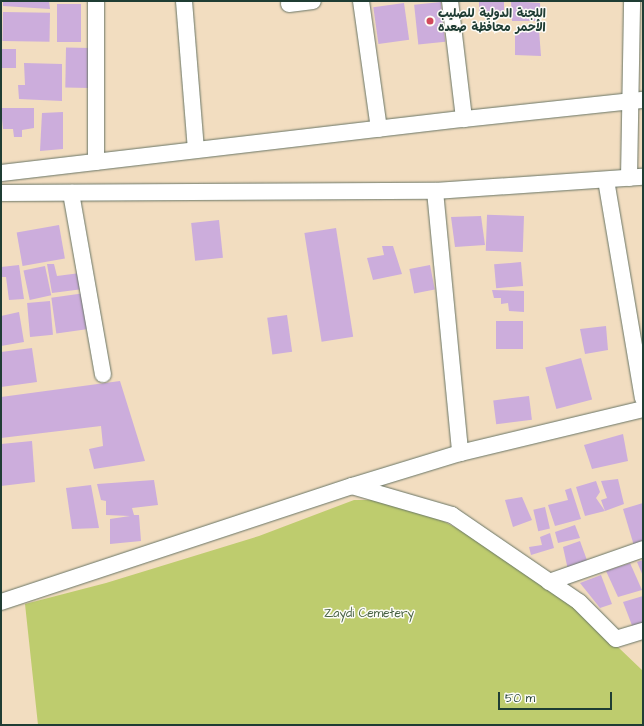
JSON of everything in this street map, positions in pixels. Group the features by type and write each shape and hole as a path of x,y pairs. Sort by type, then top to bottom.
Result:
{"street":[{"path":"96,1 96,162"},
{"path":"184,1 196,150"},
{"path":"289,4 313,1"},
{"path":"361,1 379,128"},
{"path":"450,1 464,119"},
{"path":"1,193 435,191 636,178 636,101 632,1"},
{"path":"1,173 379,128 636,101"},
{"path":"606,180 643,398"},
{"path":"435,191 460,453"},
{"path":"72,193 103,374"},
{"path":"1,602 352,486 460,453 643,409"},
{"path":"352,486 452,515 579,602 616,639 643,631"},
{"path":"549,582 643,549"}],"green space":[{"name":"Zaydi Cemetery","path":"354,500 376,500 437,518 476,538 572,603 643,671 643,725 38,725 25,604 106,583 259,536"}],"building":[{"path":"3,1 49,1 50,9 3,6"},
{"path":"479,1 504,1 504,15 479,15"},
{"path":"511,1 540,3 541,21 512,21"},
{"path":"441,2 445,42 418,45 414,5"},
{"path":"404,3 409,40 378,44 373,7"},
{"path":"57,4 81,4 81,42 57,42"},
{"path":"3,12 50,13 49,42 2,41"},
{"path":"539,30 541,56 515,55 515,32"},
{"path":"66,48 90,48 89,88 65,88"},
{"path":"2,49 16,49 16,68 2,68"},
{"path":"24,63 62,64 62,101 19,99 18,85 25,85"},
{"path":"1,108 34,108 34,128 22,130 22,137 14,137 13,129 3,129"},
{"path":"63,112 63,149 40,151 42,113"},
{"path":"487,215 524,216 523,252 486,251"},
{"path":"481,216 485,245 455,247 451,217"},
{"path":"219,220 223,258 195,261 191,223"},
{"path":"59,225 65,258 23,266 17,232"},
{"path":"336,228 353,337 322,342 304,233"},
{"path":"382,246 393,246 402,274 373,280 367,258 384,255"},
{"path":"521,262 523,286 496,288 494,264"},
{"path":"47,264 54,264 57,276 80,273 83,289 52,293"},
{"path":"19,265 24,299 9,300 6,277 1,277 1,267"},
{"path":"430,265 435,290 414,294 409,269"},
{"path":"45,266 51,295 30,300 23,271"},
{"path":"492,290 524,291 524,312 509,311 508,303 501,304 501,298 494,298"},
{"path":"85,293 90,329 56,333 51,298"},
{"path":"50,301 53,335 30,337 27,303"},
{"path":"19,312 24,342 1,346 1,316"},
{"path":"287,315 292,352 272,354 267,318"},
{"path":"496,321 523,321 523,349 496,349"},
{"path":"606,326 608,350 585,354 580,329"},
{"path":"32,348 37,382 1,387 1,352"},
{"path":"581,358 592,400 556,409 545,368"},
{"path":"120,381 145,461 94,469 89,449 103,446 101,426 1,438 1,397"},
{"path":"529,396 532,420 496,424 493,400"},
{"path":"623,434 628,461 592,469 584,445"},
{"path":"32,441 35,482 1,486 1,444"},
{"path":"618,479 624,504 605,511 601,500 607,498 601,481"},
{"path":"154,480 158,505 132,508 134,515 139,515 141,541 110,544 110,519 130,516 106,515 106,501 101,500 97,484"},
{"path":"596,481 600,492 596,498 605,511 585,516 576,487"},
{"path":"91,485 99,528 72,529 66,488"},
{"path":"571,488 581,519 555,526 548,505 568,500 565,490"},
{"path":"522,497 532,520 513,527 505,500"},
{"path":"643,503 643,547 635,549 623,509"},
{"path":"545,507 550,528 538,531 533,510"},
{"path":"575,525 580,538 558,543 555,532"},
{"path":"550,533 554,548 531,555 529,547 542,545 540,537"},
{"path":"580,541 588,563 568,570 563,547"},
{"path":"643,560 643,576 637,562"},
{"path":"630,563 642,590 618,597 606,571"},
{"path":"601,575 612,604 600,608 580,583"},
{"path":"643,596 643,624 633,628 623,602"}],"place":[{"name":"اللجنة الدولية للصليب الأحمر محافظة صعده","path":"430,21"}]}
